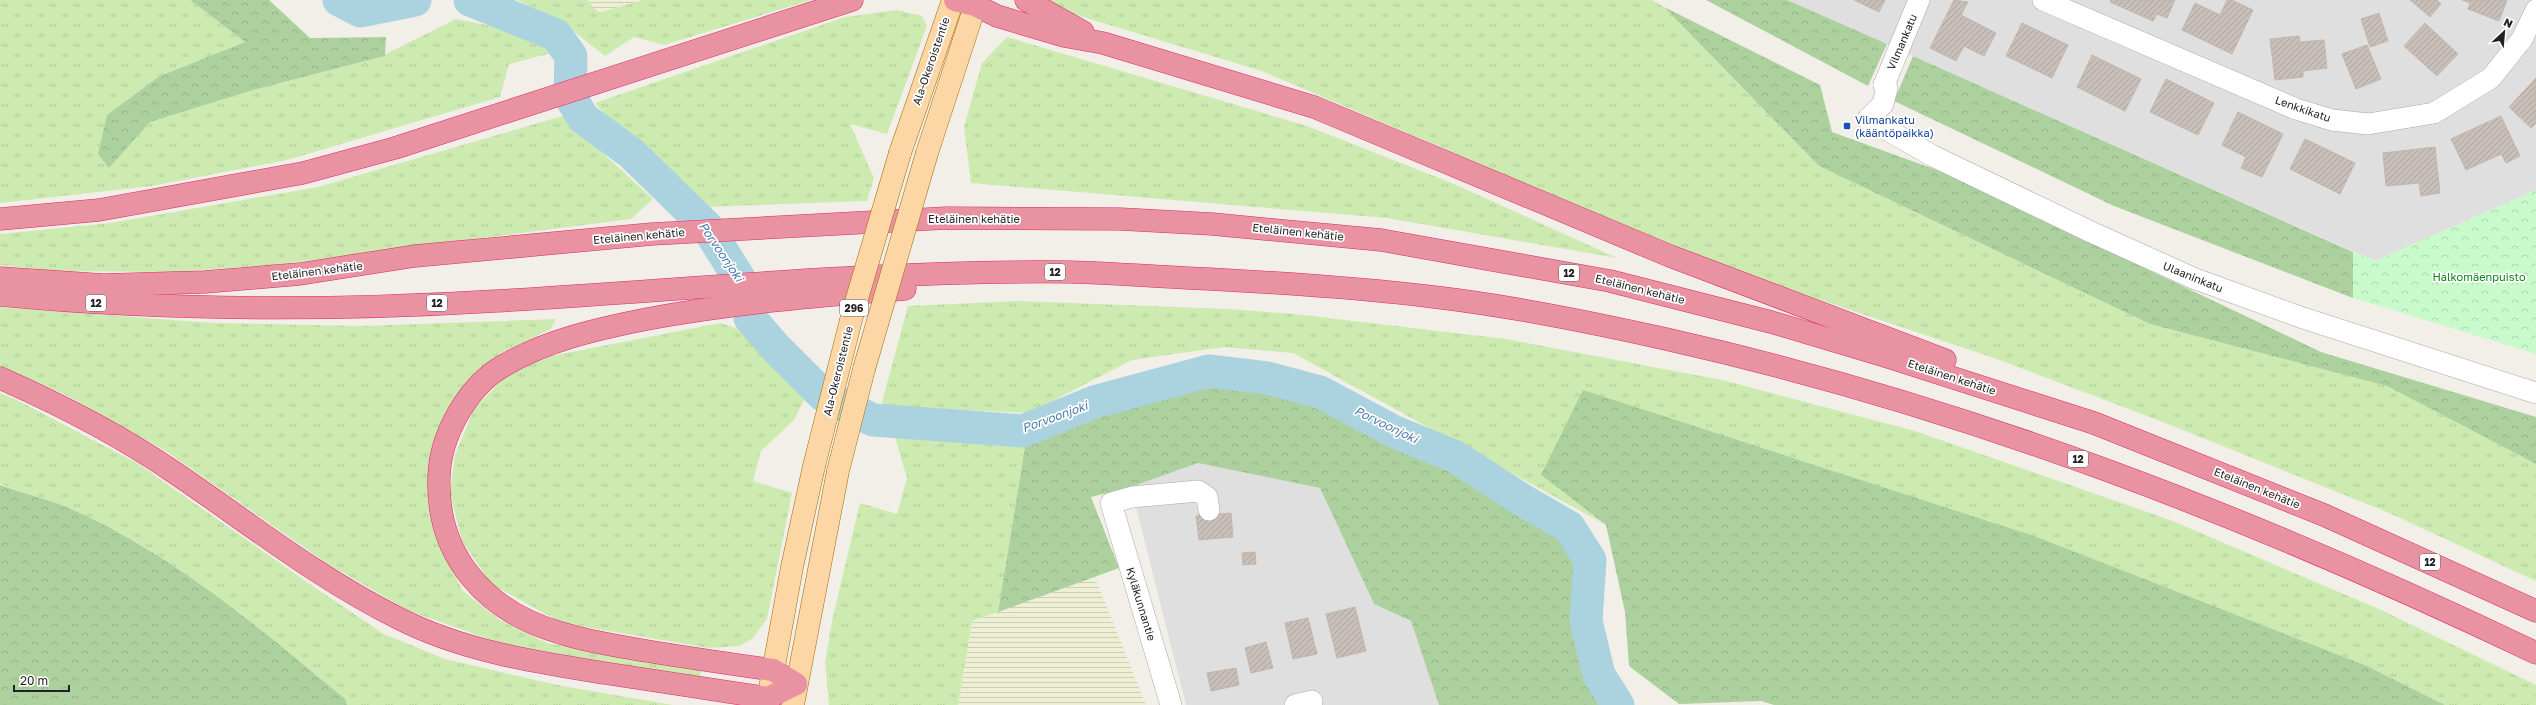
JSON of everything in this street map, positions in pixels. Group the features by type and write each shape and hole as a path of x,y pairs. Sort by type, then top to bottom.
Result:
{"highway":[{"path":"0,219 99,210 303,172 395,148 668,61 852,0"},
{"path":"1026,0 1103,43"},
{"path":"965,1 997,16 1064,36 1103,43 1314,107 1670,256 2139,435 2324,515"},
{"name":"Eteläinen kehätie","path":"0,278 103,285 205,282 300,274 422,256 652,234 947,218 1120,219 1212,224 1382,240 1588,277 1771,322 1885,356 2094,423 2324,515 2536,611"},
{"name":"12","path":"0,295 191,308 489,302 682,288 812,287 912,274 1073,272 1301,284 1438,297 1599,324 1755,359 1878,392 2022,439 2154,487 2290,541 2430,602 2536,653"},
{"path":"0,378 43,397 111,432 174,472 294,556 346,590 401,620 449,639 533,662 768,702 794,695 773,670 599,642 559,633 518,616 482,590 461,566 447,536 438,502 439,468 449,433 458,414 477,388 500,367 536,348 572,337 812,287"}],"main road":[{"name":"Ala-Okeroistentie","path":"768,702 773,670 814,466 853,312 900,153 965,1"},
{"name":"296","path":"794,695 838,471 877,317 926,153 965,1"}],"street":[{"name":"Vilmankatu","path":"1868,119 1883,104 1886,88 1884,84 1920,0"},
{"name":"Lenkkikatu","path":"2043,0 2296,109 2332,120 2368,124 2434,113 2492,78 2522,39 2536,10"},
{"name":"Ulaaninkatu","path":"1868,119 1940,159 2193,278 2300,317 2536,393"},
{"name":"Kyläkunnantie","path":"1171,705 1111,503 1132,497 1198,491 1207,497 1209,510"}],"shaded area":[{"path":"1787,0 2536,0 2536,190 2375,261"},
{"path":"1198,463 1320,488 1374,604 1411,621 1439,705 1186,705 1131,487"}],"green space":[{"path":"0,0 190,0 245,42 160,76 109,168 150,122 257,89 378,58 456,19 538,35 555,52 509,64 500,97 287,160 152,186 0,203"},
{"path":"190,0 269,0 310,38 386,37 385,56 257,89 150,122 109,168 98,154 107,115 160,76 245,42"},
{"path":"517,0 588,0 598,13 643,0 811,0 664,45 634,37 605,56 563,23"},
{"path":"588,0 643,0 598,13"},
{"path":"1045,0 1652,0 1664,7 1819,166 2150,324 2387,386 2536,464 2536,581 2387,512 2173,426 1997,359 1721,267 1262,71 1073,14"},
{"path":"1706,0 1787,0 1887,44 1868,86"},
{"path":"1664,7 1820,85 1832,132 1945,173 2321,352 2536,417 2536,464 2387,386 2150,324 1819,166"},
{"path":"897,10 922,16 927,26 887,134 850,124 874,178 867,201 703,207 656,155 612,122 595,103 845,17"},
{"path":"1007,37 1307,126 1454,184 1617,258 1387,218 971,183 964,127 982,63"},
{"path":"1913,56 2353,252 2353,298 2114,206 1894,101"},
{"path":"562,116 653,199 631,219 274,265 171,272 56,271 0,265 0,234 110,223 318,187"},
{"name":"Halkomäenpuisto","path":"2536,190 2536,354 2353,298 2353,252 2375,261"},
{"path":"1020,301 1228,309 1294,314 1506,339 1722,380 1915,431 2170,520 2379,609 2536,685 2536,705 2445,705 2367,666 2037,537 1541,475 1606,525 1293,353 1224,347 1132,360 1029,413 881,406 908,306"},
{"path":"0,307 213,323 361,326 556,319 551,329 501,353 470,377 447,412 430,458 428,501 440,547 463,591 500,620 547,643 702,670 699,679 503,644 409,611 328,564 164,450 64,394 0,367"},
{"path":"720,323 741,330 805,398 794,420 761,451 753,481 792,493 767,619 753,638 740,646 709,648 562,623 491,584 462,541 450,492 455,455 474,409 508,374 551,356"},
{"path":"1220,383 1275,391 1318,404 1390,441 1452,465 1560,536 1576,567 1576,622 1589,675 1606,705 1439,705 1411,621 1374,604 1320,488 1198,463 1131,487 1091,497 1119,568 998,612 1026,441 1102,412"},
{"path":"1583,390 2037,537 2367,666 2445,705 1774,705 1761,701 1679,704 1629,666 1625,612 1606,525 1541,475"},
{"path":"0,393 17,400 137,463 384,634 445,659 557,685 673,705 347,705 345,699 251,622 185,573 151,551 80,513 51,501 0,484"},
{"path":"895,437 1026,441 998,612 972,621 958,705 829,705 825,663 833,616 860,503 897,514 907,478"},
{"path":"0,485 51,501 80,513 116,531 152,552 218,597 251,622 345,699 347,705 0,705"},
{"path":"1095,577 1146,705 958,705 972,621"}],"building":[{"path":"1854,0 1885,0 1879,12"},
{"path":"1954,0 1968,2 1961,15 1996,33 1984,56 1964,46 1956,61 1930,48"},
{"path":"2111,0 2175,0 2167,18 2157,14 2153,21 2110,2"},
{"path":"2227,0 2232,0 2253,10 2232,54 2182,30 2195,3 2220,15"},
{"path":"2410,0 2437,0 2441,4 2430,17"},
{"path":"2462,0 2507,0 2499,21 2468,9 2470,3"},
{"path":"2379,13 2388,41 2370,47 2361,19"},
{"path":"2022,23 2068,45 2052,78 2006,56"},
{"path":"2425,23 2458,54 2437,76 2404,46"},
{"path":"2299,36 2300,42 2324,40 2327,68 2303,71 2303,77 2275,80 2270,39"},
{"path":"2367,45 2381,79 2356,89 2342,54"},
{"path":"2092,55 2141,79 2125,111 2077,87"},
{"path":"2536,78 2536,123 2531,128 2509,107"},
{"path":"2166,79 2214,103 2198,135 2150,112"},
{"path":"2238,112 2283,134 2262,177 2241,168 2246,157 2222,145"},
{"path":"2501,116 2520,156 2506,163 2501,154 2466,170 2451,139"},
{"path":"2305,139 2355,163 2340,194 2290,169"},
{"path":"2435,147 2440,193 2421,196 2419,183 2386,186 2383,153"},
{"path":"1231,513 1233,537 1199,540 1196,516"},
{"path":"1255,552 1256,564 1243,565 1242,553"},
{"path":"1355,607 1366,651 1337,658 1326,614"},
{"path":"1308,618 1317,654 1293,659 1285,623"},
{"path":"1266,642 1273,668 1251,673 1245,648"},
{"path":"1236,668 1239,685 1211,691 1207,673"}],"waterway":[{"name":"Porvoonjoki","path":"339,0 360,11 415,0"},
{"name":"Porvoonjoki","path":"470,0 556,35 571,56 570,96 583,118 631,153 707,227 744,286 750,318 776,348 823,395 873,420 1023,431 1094,402 1209,371 1267,378 1320,392 1395,432 1456,457 1524,501 1569,527 1590,560 1586,621 1599,675 1618,705"}],"place":[{"name":"Vilmankatu (kääntöpaikka)","path":"1847,126"}]}
